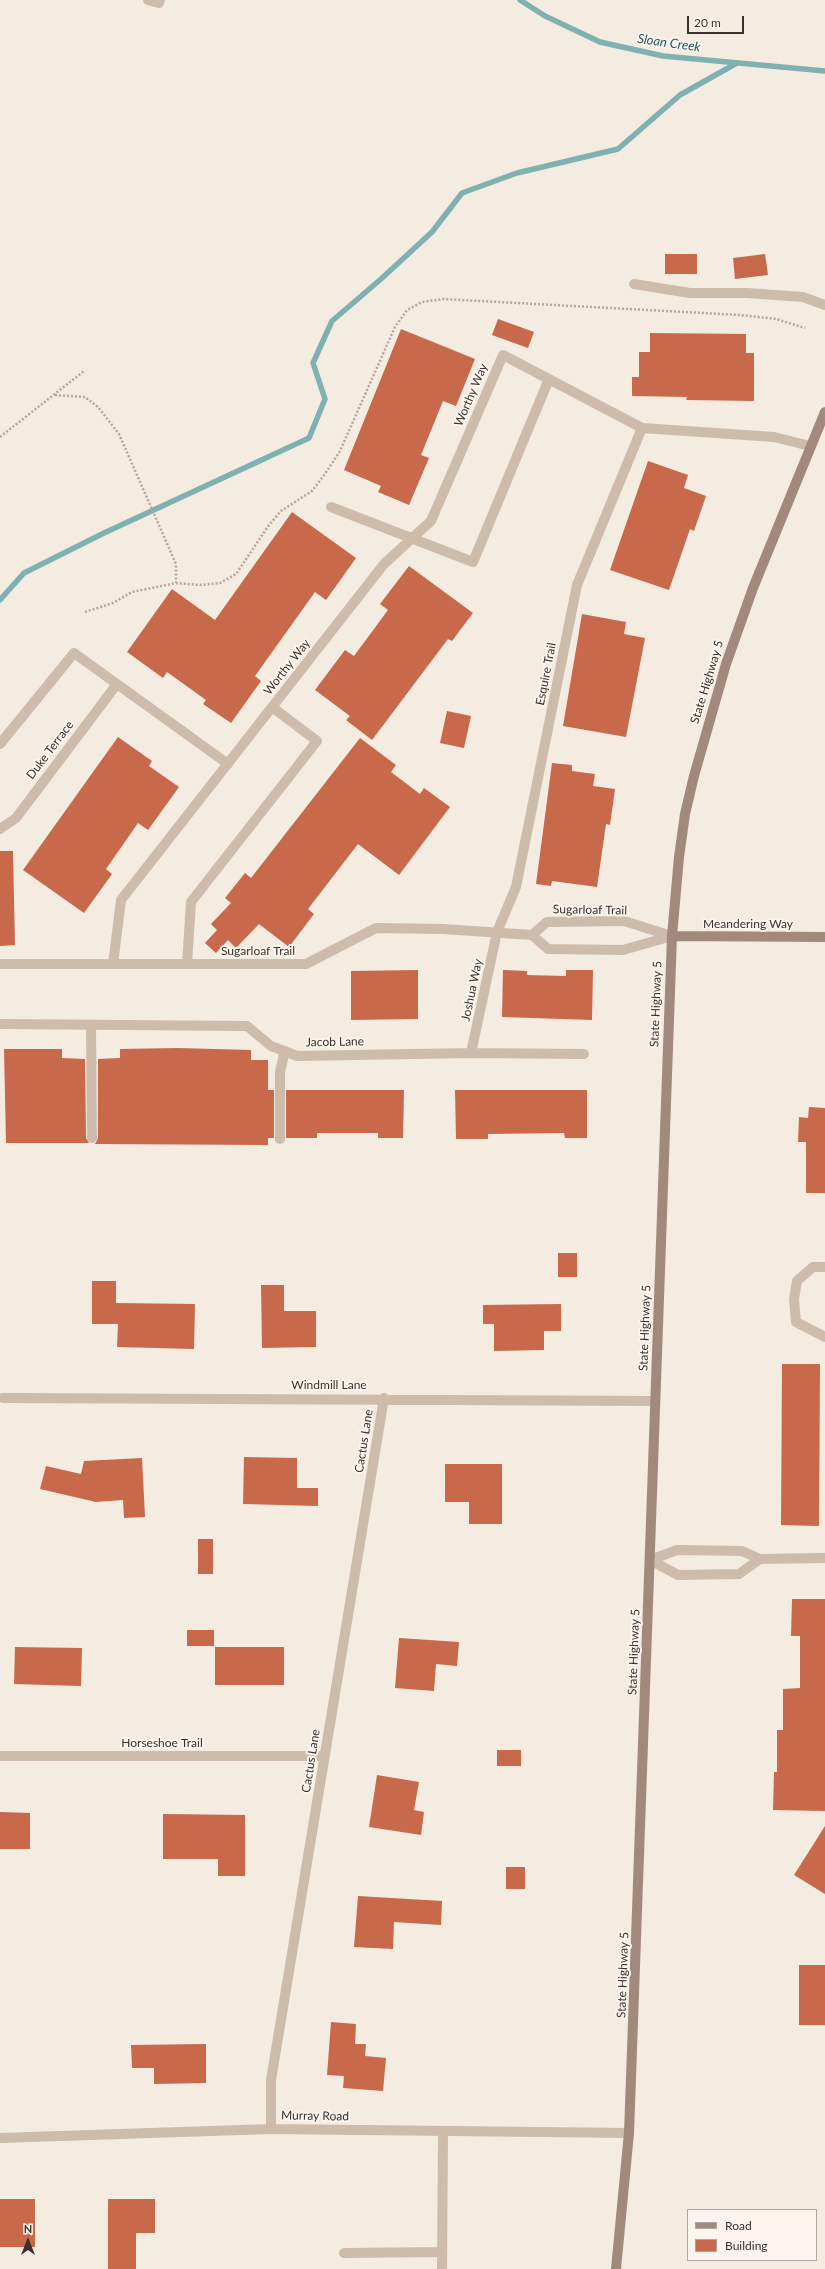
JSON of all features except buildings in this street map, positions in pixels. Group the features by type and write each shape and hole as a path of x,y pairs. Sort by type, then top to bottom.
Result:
{"main road":[{"name":"State Highway 5","path":"616,2269 629,2133 672,936 685,814 709,718 740,624 810,446 825,412"},
{"name":"Meandering Way","path":"672,936 825,937"}],"street":[{"path":"148,0 159,3 160,0"},
{"path":"634,284 690,293 746,293 803,297 825,304"},
{"name":"Worthy Way","path":"113,964 121,900 384,564 431,521 503,355 642,428 774,437 810,446"},
{"path":"331,507 473,562 549,379"},
{"name":"Esquire Trail","path":"497,932 516,887 577,585 642,428"},
{"path":"0,744 74,653 228,764"},
{"name":"Duke Terrace","path":"0,829 16,818 117,684"},
{"name":"Worthy Way","path":"188,964 191,902 317,741 272,707"},
{"name":"Sugarloaf Trail","path":"0,964 306,964 376,928 497,932 532,935 547,922 624,921 672,936"},
{"name":"Joshua Way","path":"471,1053 497,932"},
{"path":"532,935 548,949 623,950 672,936"},
{"name":"Jacob Lane","path":"0,1024 247,1026 271,1046 297,1056 471,1053 584,1054"},
{"path":"91,1025 92,1138"},
{"path":"280,1139 280,1072 285,1051"},
{"path":"825,1267 813,1267 797,1281 794,1298 796,1322 825,1337"},
{"name":"Windmill Lane","path":"3,1398 384,1398 655,1401"},
{"name":"Cactus Lane","path":"271,2129 271,2080 384,1398"},
{"path":"650,1560 677,1550 742,1551 760,1559 825,1558"},
{"path":"650,1560 678,1575 693,1575 738,1574 760,1559"},
{"name":"Horseshoe Trail","path":"0,1756 325,1756"},
{"name":"Murray Road","path":"0,2138 271,2129 629,2133"},
{"path":"442,2269 443,2131"},
{"path":"344,2253 442,2252"}],"path":[{"path":"85,612 113,603 132,592 176,583 200,585 220,583 236,574 269,525 281,511 312,491 340,451 395,327 407,310 422,302 443,298 740,315 776,319 805,328"},
{"path":"0,437 84,371"},
{"path":"55,395 85,397 98,407 119,434 176,564 176,583"}],"waterway":[{"name":"Sloan Creek","path":"520,0 545,16 600,42 663,56 825,71"},
{"path":"0,600 24,573 104,533 309,438 325,399 313,363 332,321 381,279 432,232 462,193 517,173 618,149 680,95 737,63"}]}
